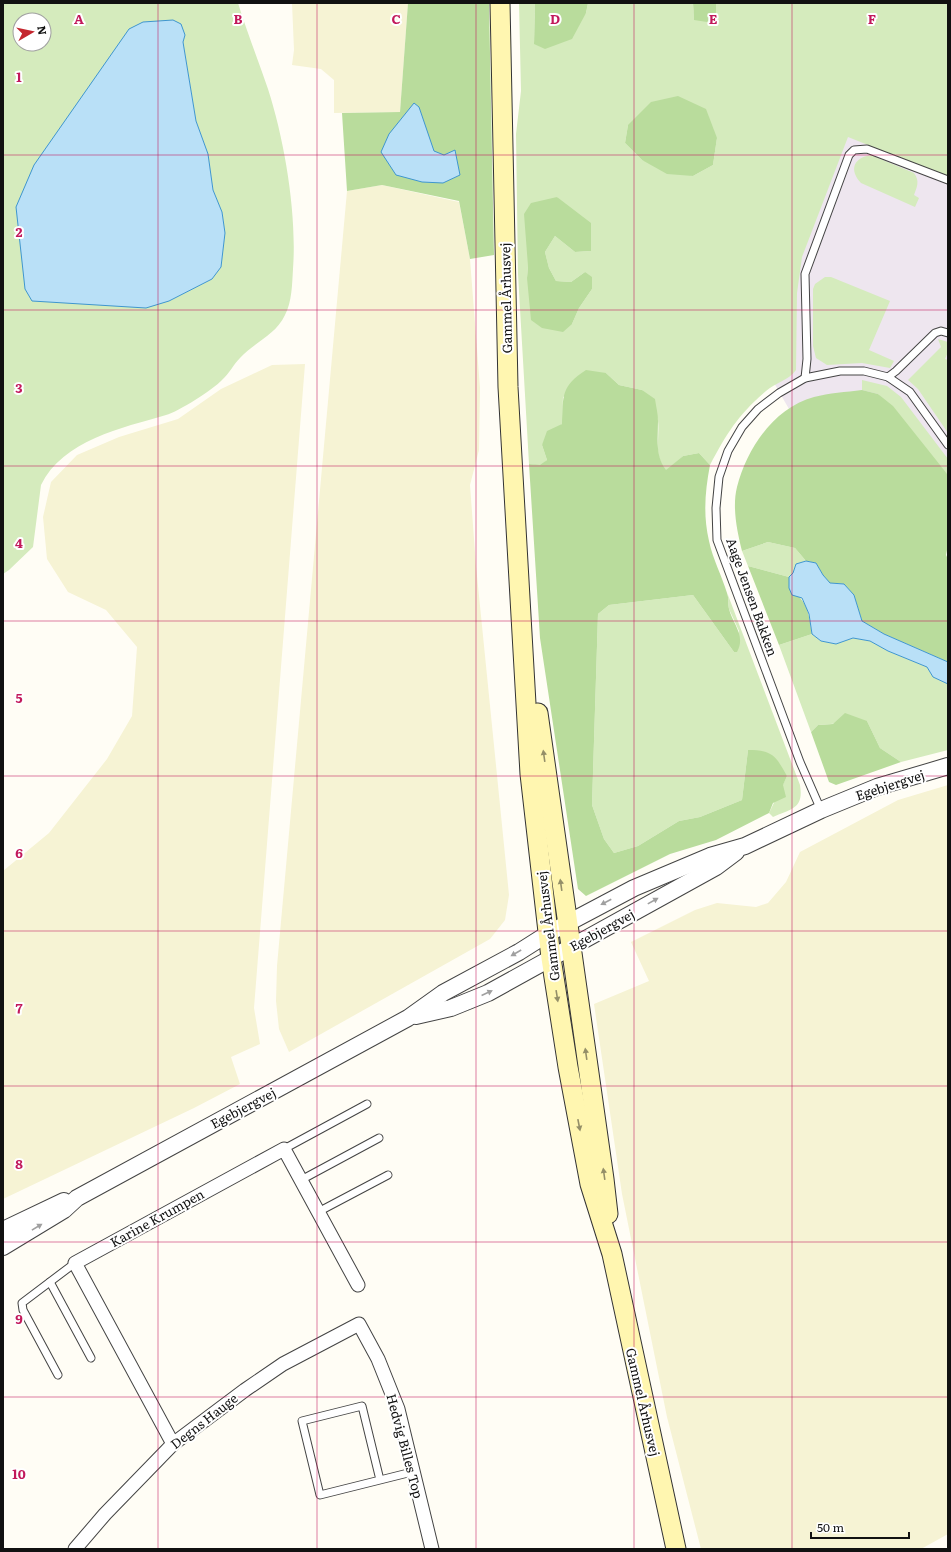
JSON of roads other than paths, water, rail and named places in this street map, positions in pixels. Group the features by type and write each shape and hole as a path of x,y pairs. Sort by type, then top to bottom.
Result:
{"main road":[{"name":"Gammel Århusvej","path":"500,3 508,387 521,593 530,774 551,958 568,1067 590,1184 612,1254 676,1549"},
{"name":"Gammel Århusvej","path":"521,593 570,947 604,1178 612,1254"}],"street":[{"name":"Egebjergvej","path":"3,1247 64,1210 77,1198 408,1018 443,993 519,952 567,923 634,888 710,856 745,846 821,810 877,787 948,766"},
{"name":"Egebjergvej","path":"408,1018 451,1008 488,993 716,867 745,846"},
{"path":"284,1149 358,1285"},
{"name":"Karine Krumpen","path":"75,1263 284,1149"},
{"name":"Egebjergvej","path":"3,1230 60,1202 77,1198"},
{"path":"75,1263 173,1444"},
{"name":"Degns Hauge","path":"75,1549 105,1514 173,1444 244,1390 283,1364 358,1324"},
{"name":"Hedvig Billes Top","path":"358,1324 378,1359 398,1409 412,1472 432,1549"}],"lane":[{"path":"805,378 805,274 849,155 854,150 867,149 948,180"},
{"path":"888,377 935,333 941,331 948,334"},
{"name":"Aage Jensen Bakken","path":"821,810 800,762 717,540 716,508 719,477 728,451 742,427 758,409 779,393 805,378 840,371 864,371 888,377 910,392 948,445"},
{"path":"284,1149 367,1104"},
{"path":"301,1180 379,1138"},
{"path":"318,1212 388,1175"},
{"path":"58,1375 23,1310 22,1303 75,1263"},
{"path":"50,1282 91,1358"},
{"path":"380,1480 362,1406 302,1421 320,1495 380,1480 412,1472"}],"water":[{"path":"173,20 181,24 185,35 183,42 196,121 208,154 213,190 222,212 225,233 221,267 212,279 169,301 146,308 32,301 25,289 16,207 34,165 129,29 143,22"},
{"path":"414,103 419,107 434,151 444,155 455,150 460,175 443,183 422,182 396,175 381,152 389,134"},
{"path":"806,561 816,563 830,583 844,584 854,595 862,621 884,634 948,662 948,684 933,677 927,667 888,651 870,641 853,638 836,644 821,641 812,634 809,614 802,598 792,595 789,588 789,577 793,573 796,564"}]}
